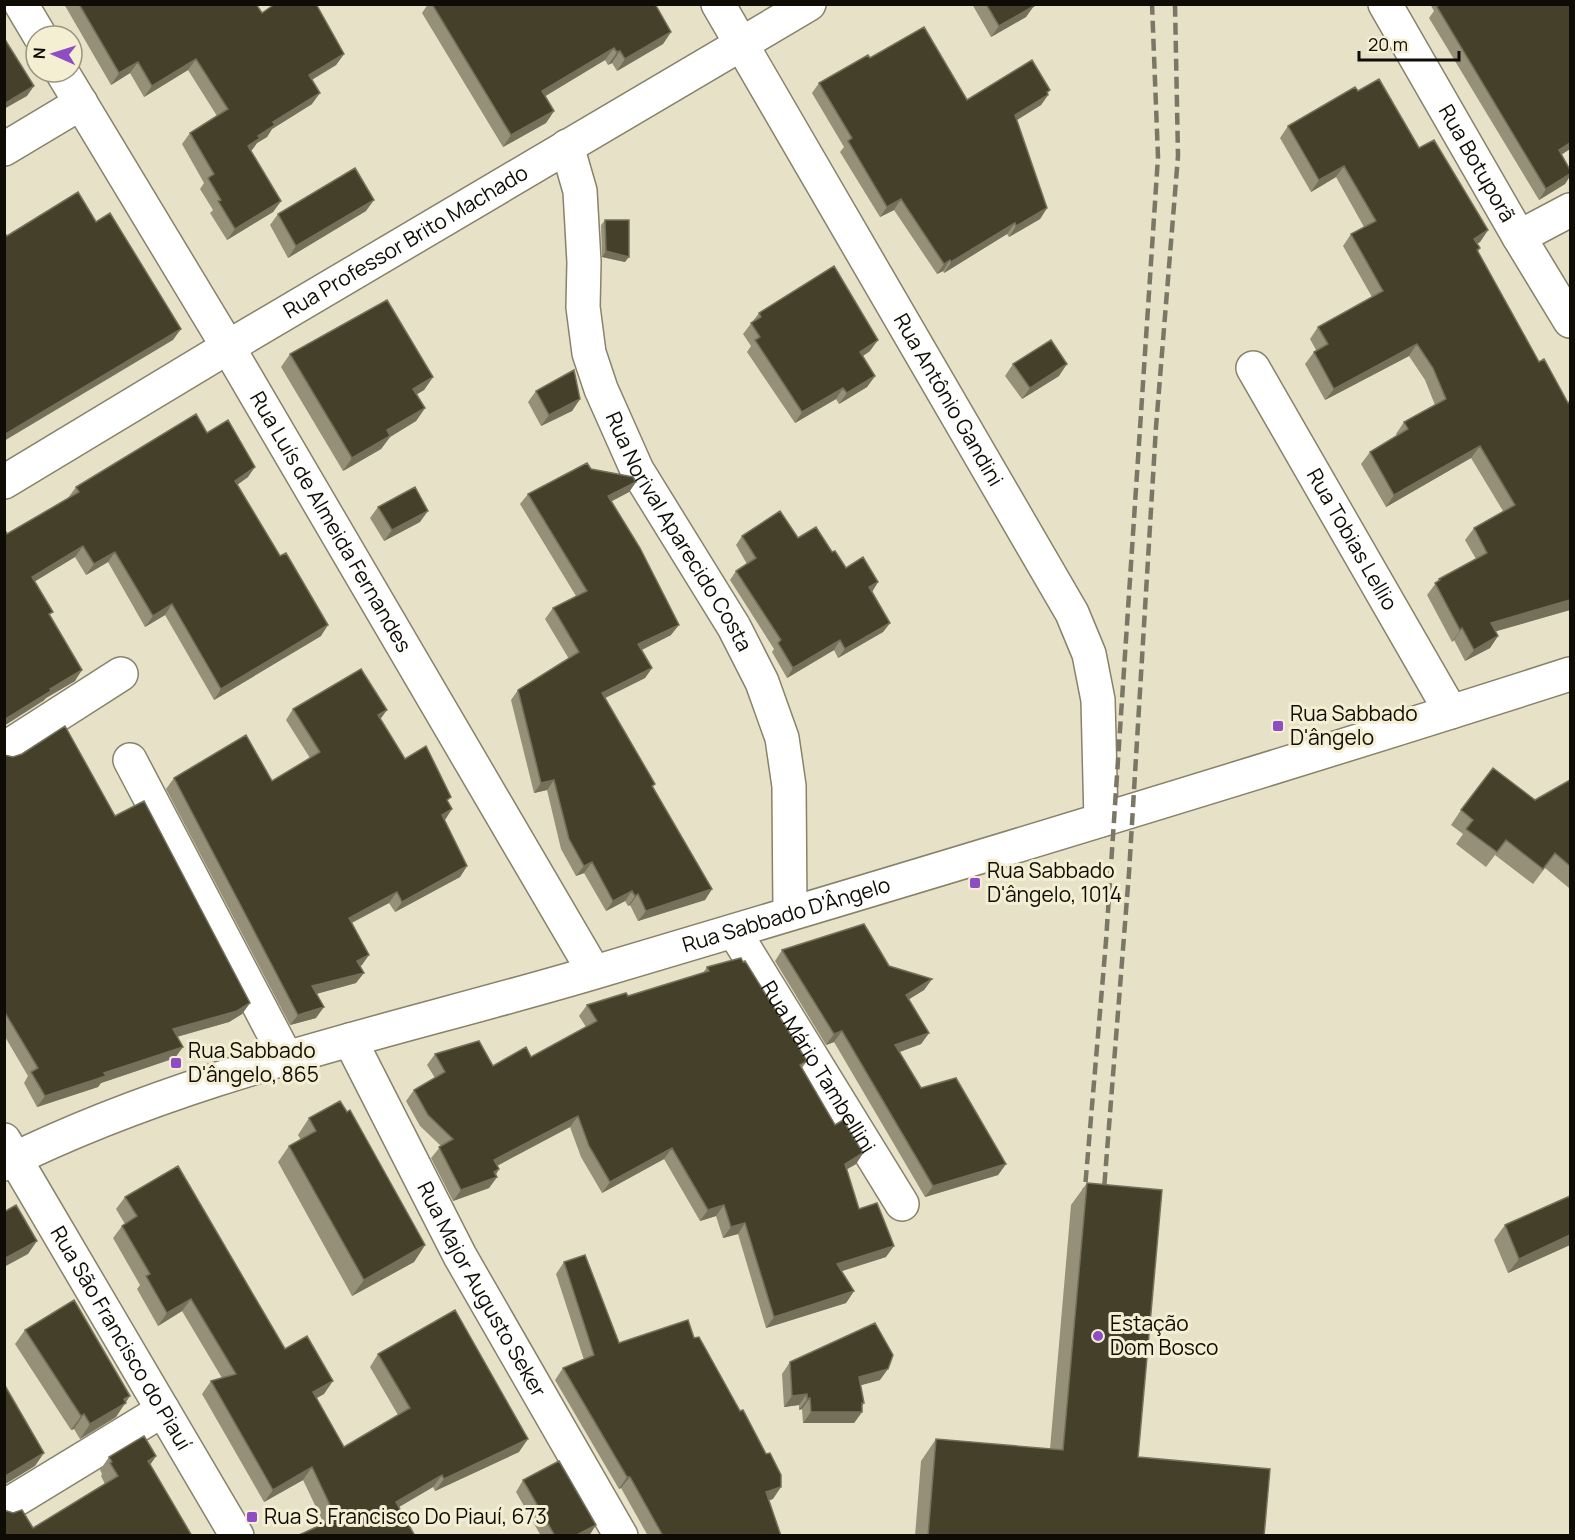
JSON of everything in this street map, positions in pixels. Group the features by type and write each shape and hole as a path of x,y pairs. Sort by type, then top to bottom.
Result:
{"street":[{"path":"21,4 33,24"},
{"name":"Rua Antônio Gandini","path":"717,4 1072,613 1089,654 1098,700 1101,820"},
{"name":"Rua Professor Brito Machado","path":"4,482 228,346 809,4"},
{"name":"Rua Botuporã","path":"1385,4 1570,321"},
{"name":"Rua Luís de Almeida Fernandes","path":"69,84 228,346 594,972"},
{"path":"4,149 81,103"},
{"name":"Rua Norival Aparecido Costa","path":"567,146 580,191 584,262 583,307 589,352 601,389 637,470 739,636 762,682 782,738 789,786 790,913"},
{"path":"1520,237 1570,210"},
{"name":"Rua Tobias Lellio","path":"1252,368 1451,712"},
{"path":"4,749 121,674"},
{"name":"Rua Sabbado D'Ângelo","path":"8,1154 145,1104 287,1059 734,931 1570,674"},
{"path":"130,760 287,1059"},
{"name":"Rua Mário Tambellini","path":"734,931 902,1204"},
{"name":"Rua Major Augusto Seker","path":"350,1040 459,1256 621,1536"},
{"name":"Rua São Francisco do Piauí","path":"8,1154 237,1536"},
{"path":"4,1507 163,1410"}],"building":[{"path":"79,4 256,4 262,13 275,4 316,4 344,54 309,75 320,93 273,122 275,125 248,146 281,201 235,229 218,201 221,200 208,178 214,174 190,133 228,109 196,59 152,86 138,62 119,73"},
{"path":"432,4 655,4 671,32 625,59 620,51 617,52 614,48 542,91 554,111 511,135"},
{"path":"986,4 1033,4 1034,6 999,26"},
{"path":"1441,4 1570,4 1570,143 1559,150 1570,174 1546,189 1437,7"},
{"path":"924,27 967,100 1032,60 1050,90 1047,92 1048,95 1015,115 1047,208 1016,226 1015,223 944,264 901,199 887,207 848,141 852,138 819,83 868,55 870,58"},
{"path":"4,38 24,70 24,84 34,86 4,104"},
{"path":"1379,79 1419,148 1434,140 1488,230 1474,239 1480,248 1477,250 1539,362 1544,359 1568,403 1570,401 1570,600 1491,623 1498,636 1474,650 1462,628 1460,630 1435,583 1487,553 1474,528 1515,505 1480,446 1394,495 1370,452 1408,429 1404,422 1446,399 1433,368 1417,344 1334,389 1314,352 1328,344 1318,327 1383,291 1351,234 1376,221 1344,166 1319,180 1288,126 1355,87 1358,91"},
{"path":"355,168 374,200 296,246 278,214"},
{"path":"78,192 96,222 110,213 181,329 4,435 4,233 7,236"},
{"path":"605,220 629,220 629,257 606,251"},
{"path":"834,266 878,340 860,352 875,376 847,393 843,388 802,412 755,340 760,337 751,323 761,317 759,313"},
{"path":"387,300 433,377 413,389 425,408 387,430 390,436 352,458 290,354"},
{"path":"1051,340 1067,364 1030,388 1013,364"},
{"path":"574,370 580,399 549,415 536,391"},
{"path":"196,414 207,433 228,420 255,467 235,481 280,556 286,553 328,625 221,689 172,604 153,616 115,552 94,564 83,546 32,577 53,612 49,614 82,670 4,720 4,533 7,534 79,492 76,487"},
{"path":"587,463 591,469 633,477 636,482 608,496 640,548 679,625 638,644 652,668 602,693 655,784 652,786 712,889 646,911 638,894 635,896 632,891 613,901 592,862 584,866 569,839 554,780 541,783 518,690 579,652 553,608 587,591 528,494"},
{"path":"415,487 428,511 392,530 378,507"},
{"path":"780,511 798,538 816,527 832,552 835,551 846,568 863,557 878,582 869,587 890,623 845,649 840,640 793,668 778,643 781,640 736,571 756,558 742,536"},
{"path":"361,669 387,710 378,715 405,759 426,746 451,797 447,800 452,809 442,815 467,866 402,902 397,892 349,918 369,955 357,961 364,973 312,986 324,1007 298,1015 174,778 246,735 272,781 320,752 293,709"},
{"path":"65,726 115,816 144,801 250,1003 237,1011 173,1029 183,1047 104,1073 106,1076 45,1096 31,1072 38,1068 4,1011 4,755 13,757 22,754"},
{"path":"1493,768 1535,800 1570,780 1570,866 1555,853 1543,869 1506,840 1497,852 1466,829 1473,820 1461,810"},
{"path":"864,924 889,966 932,979 906,995 929,1033 895,1045 921,1088 956,1078 1006,1164 933,1186 842,1031 834,1034 782,950"},
{"path":"741,958 807,1061 800,1065 835,1125 843,1120 863,1153 845,1164 859,1209 877,1203 894,1246 837,1264 854,1291 774,1317 745,1223 731,1227 724,1205 708,1210 672,1148 610,1182 589,1146 578,1116 494,1160 499,1169 494,1172 497,1177 461,1190 439,1147 453,1139 428,1115 414,1090 445,1072 435,1054 479,1041 493,1066 526,1047 531,1057 597,1021 587,1005 626,993 628,996 709,971 707,967"},
{"path":"340,1101 347,1112 350,1110 425,1245 364,1280 289,1146 316,1131 309,1118"},
{"path":"178,1166 285,1349 307,1336 333,1381 313,1392 344,1447 410,1408 378,1354 455,1310 528,1439 444,1479 442,1475 396,1502 415,1536 299,1536 336,1518 312,1467 273,1490 211,1381 236,1374 191,1299 167,1313 146,1276 150,1274 122,1226 137,1216 125,1197"},
{"name":"Estação Dom Bosco","path":"1087,1183 1162,1190 1138,1457 1270,1469 1264,1536 928,1536 936,1439 1063,1450"},
{"path":"1570,1196 1570,1235 1519,1259 1505,1225"},
{"path":"16,1205 37,1241 4,1259 4,1212"},
{"path":"585,1255 619,1343 688,1320 694,1338 699,1337 740,1411 743,1410 766,1454 770,1453 781,1475 781,1487 766,1492 781,1536 663,1536 630,1477 627,1477 563,1368 594,1355 564,1262"},
{"path":"74,1300 130,1396 124,1399 126,1403 90,1424 84,1414 81,1416 25,1330"},
{"path":"875,1323 893,1355 888,1369 859,1377 864,1403 862,1403 862,1412 811,1412 810,1398 807,1399 807,1394 792,1396 790,1362"},
{"path":"4,1384 44,1453 4,1477"},
{"path":"144,1436 156,1456 148,1461 192,1536 4,1536 4,1510 13,1513 22,1510 33,1528 118,1476 109,1457"},
{"path":"559,1461 596,1525 575,1536 555,1536 523,1480"}],"railway":[{"path":"1084,1200 1106,941 1158,157 1152,4"},
{"path":"1103,1202 1129,873 1156,427 1178,156 1175,4"}],"place":[{"name":"Rua Sabbado D'ângelo","path":"1278,726"},
{"name":"Rua Sabbado D'ângelo, 1014","path":"975,883"},
{"name":"Rua Sabbado D'ângelo, 865","path":"176,1063"},
{"name":"Estação Dom Bosco","path":"1098,1336"},
{"name":"Rua S. Francisco Do Piauí, 673","path":"252,1517"}]}
